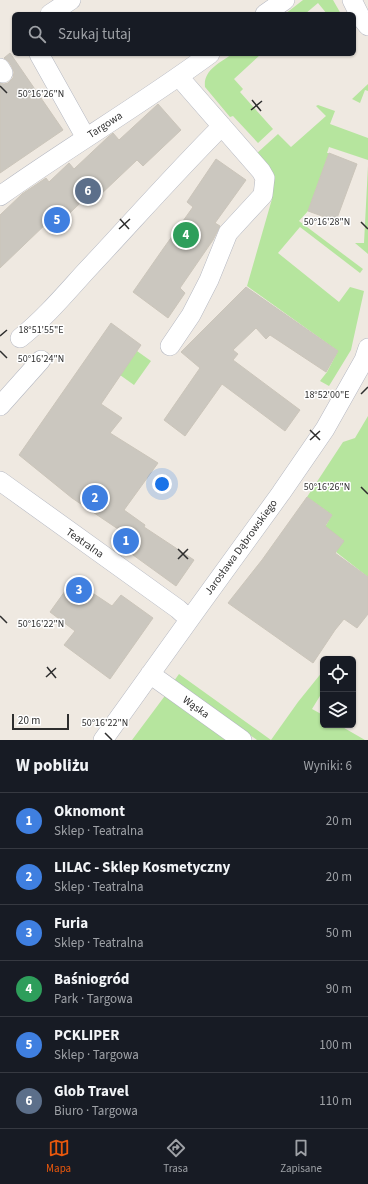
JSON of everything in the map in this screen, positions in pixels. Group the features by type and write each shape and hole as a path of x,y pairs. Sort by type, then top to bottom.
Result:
{"street":[{"path":"53,12 71,0"},
{"path":"268,12 284,0"},
{"path":"352,0 360,16 368,26"},
{"path":"40,56 86,138"},
{"name":"Targowa","path":"0,196 179,77 207,56"},
{"path":"170,346 191,315 209,280 228,233 263,195 265,184 265,178 261,171 179,77"},
{"path":"20,338 34,327 55,305 181,168 222,126"},
{"name":"Jarosława Dąbrowskiego","path":"103,740 276,500 325,429 364,360 368,348"},
{"path":"0,406 41,360"},
{"name":"Teatralna","path":"0,481 178,609 189,619"},
{"name":"Wąska","path":"150,674 242,740"}],"green space":[{"path":"303,0 333,0 340,12 325,12 318,3 307,12 288,12"},
{"path":"229,56 259,56 234,79 243,89 240,92 273,129 258,143 233,116 230,117 205,87 207,76 218,64"},
{"path":"368,84 368,91 365,90 360,103 352,99"},
{"path":"318,105 335,111 330,124 368,138 368,160 329,147 327,153 329,153 308,211 299,221 363,269 360,273 300,227 278,253 339,302 350,287 364,291 351,350 329,386 320,381 327,372 338,351 247,286 272,199 271,181 256,154 278,134 291,147 326,116 316,106"},
{"path":"368,166 368,254 355,243 364,243"},
{"path":"137,351 151,361 134,385 120,375"},
{"path":"368,416 368,577 336,552 343,540 325,527 332,515 307,497 343,442 355,438"},
{"path":"179,674 271,740 257,740 174,681"},
{"path":"320,675 320,696 312,709 320,713 320,728 344,728 365,740 271,740 298,702"},
{"path":"167,693 232,740 132,740"}],"building":[{"path":"10,53 63,130 0,173 0,83 8,83 13,78 14,72 9,62 4,58"},
{"path":"158,104 181,130 143,166 137,160 99,196 94,190 56,226 50,220 0,268 0,215 22,194 46,178 49,182 69,163 74,169 113,133 119,140"},
{"path":"329,153 357,164 336,221 308,211"},
{"path":"216,159 246,180 215,223 220,226 213,240 180,288 185,293 168,318 133,292 193,207 187,202"},
{"path":"246,287 338,351 326,372 270,335 266,339 256,328 233,350 238,354 233,360 300,410 285,431 222,384 185,436 164,420 200,368 181,352"},
{"path":"111,323 141,345 101,404 122,418 110,433 158,463 124,510 145,525 144,527 194,560 176,586 111,539 118,529 72,498 19,455"},
{"path":"307,497 332,515 325,526 344,541 335,553 368,577 368,614 357,628 344,619 313,663 228,603 262,560"},
{"path":"73,580 112,606 121,595 153,618 110,679 64,645 75,631 50,612"}],"place":[{"name":"Glob Travel","path":"88,191"},
{"name":"PCKLIPER","path":"57,220"},
{"name":"Baśniogród","path":"186,235"},
{"name":"LILAC - Sklep Kosmetyczny","path":"95,498"},
{"name":"Oknomont","path":"126,541"},
{"name":"Furia","path":"79,590"}]}
